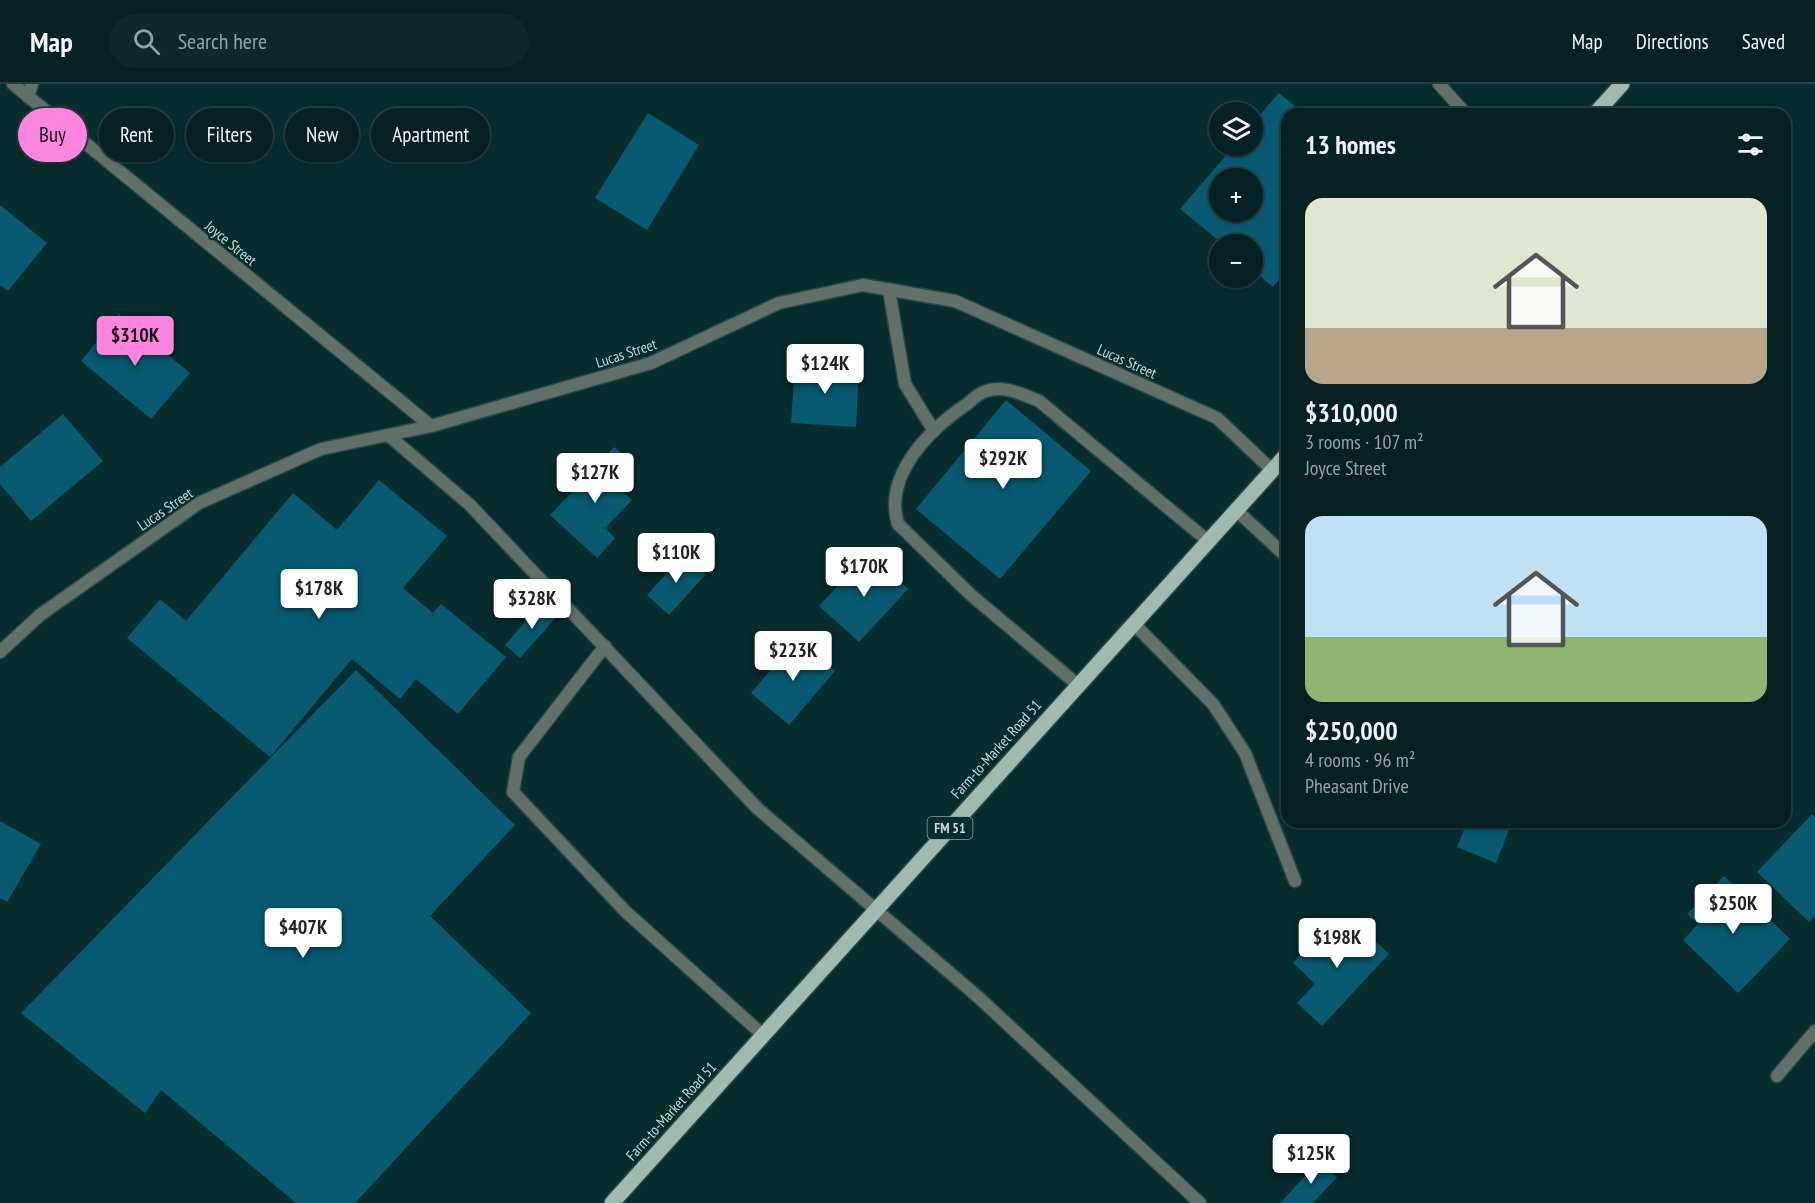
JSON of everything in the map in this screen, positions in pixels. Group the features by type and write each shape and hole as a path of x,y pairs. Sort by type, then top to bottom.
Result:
{"main road":[{"path":"1600,108 1622,84"},
{"name":"Farm-to-Market Road 51","path":"612,1203 1281,460"}],"street":[{"name":"Joyce Street","path":"13,84 431,426"},
{"path":"28,97 32,84"},
{"path":"1439,84 1461,108"},
{"name":"Lucas Street","path":"0,652 40,615 198,503 321,449 431,426 651,363 779,303 863,285 955,301 1217,418 1272,470"},
{"path":"889,290 905,384 934,431"},
{"path":"1078,685 971,595 898,524 894,510 897,487 916,451 942,421 985,391 1012,390 1039,401 1208,542"},
{"path":"388,435 470,505 757,808 977,996 1200,1203"},
{"path":"1236,510 1281,551"},
{"path":"1134,624 1213,704 1245,753 1295,881"},
{"path":"605,646 519,757 513,792 625,911 764,1035"},
{"path":"1777,1076 1815,1031"}],"building":[{"path":"1279,93 1297,108 1281,108 1281,277 1273,287 1263,278 1263,234 1211,234 1180,209 1209,175 1209,222 1263,222 1263,168 1215,168 1225,156 1263,156 1263,111"},
{"path":"648,113 699,145 647,230 595,198"},
{"path":"0,205 47,243 8,291 0,285"},
{"path":"119,314 190,373 151,419 81,361"},
{"path":"795,362 859,367 856,427 791,423"},
{"path":"1006,400 1091,471 1000,579 916,509"},
{"path":"63,414 103,461 31,521 0,484 0,467"},
{"path":"614,447 633,463 614,484 632,500 605,528 615,538 597,558 550,515"},
{"path":"379,480 447,536 403,588 433,613 441,604 506,657 458,714 416,679 400,699 352,659 270,757 127,638 160,599 186,621 293,493 337,530"},
{"path":"868,553 908,589 859,642 819,606"},
{"path":"684,554 706,574 669,615 647,595"},
{"path":"544,601 559,614 520,658 505,645"},
{"path":"797,639 835,671 789,725 751,693"},
{"path":"356,670 515,825 430,916 531,1013 355,1203 296,1203 161,1090 145,1113 21,1013"},
{"path":"1812,814 1815,817 1815,915 1809,922 1757,872"},
{"path":"0,821 41,844 7,902 0,898"},
{"path":"1465,828 1510,828 1496,863 1457,847"},
{"path":"1724,876 1790,939 1738,993 1683,940 1698,924 1687,914"},
{"path":"1329,924 1345,939 1358,925 1389,954 1322,1026 1297,1003 1315,984 1293,963"},
{"path":"1320,1160 1337,1177 1313,1203 1280,1203"}]}
